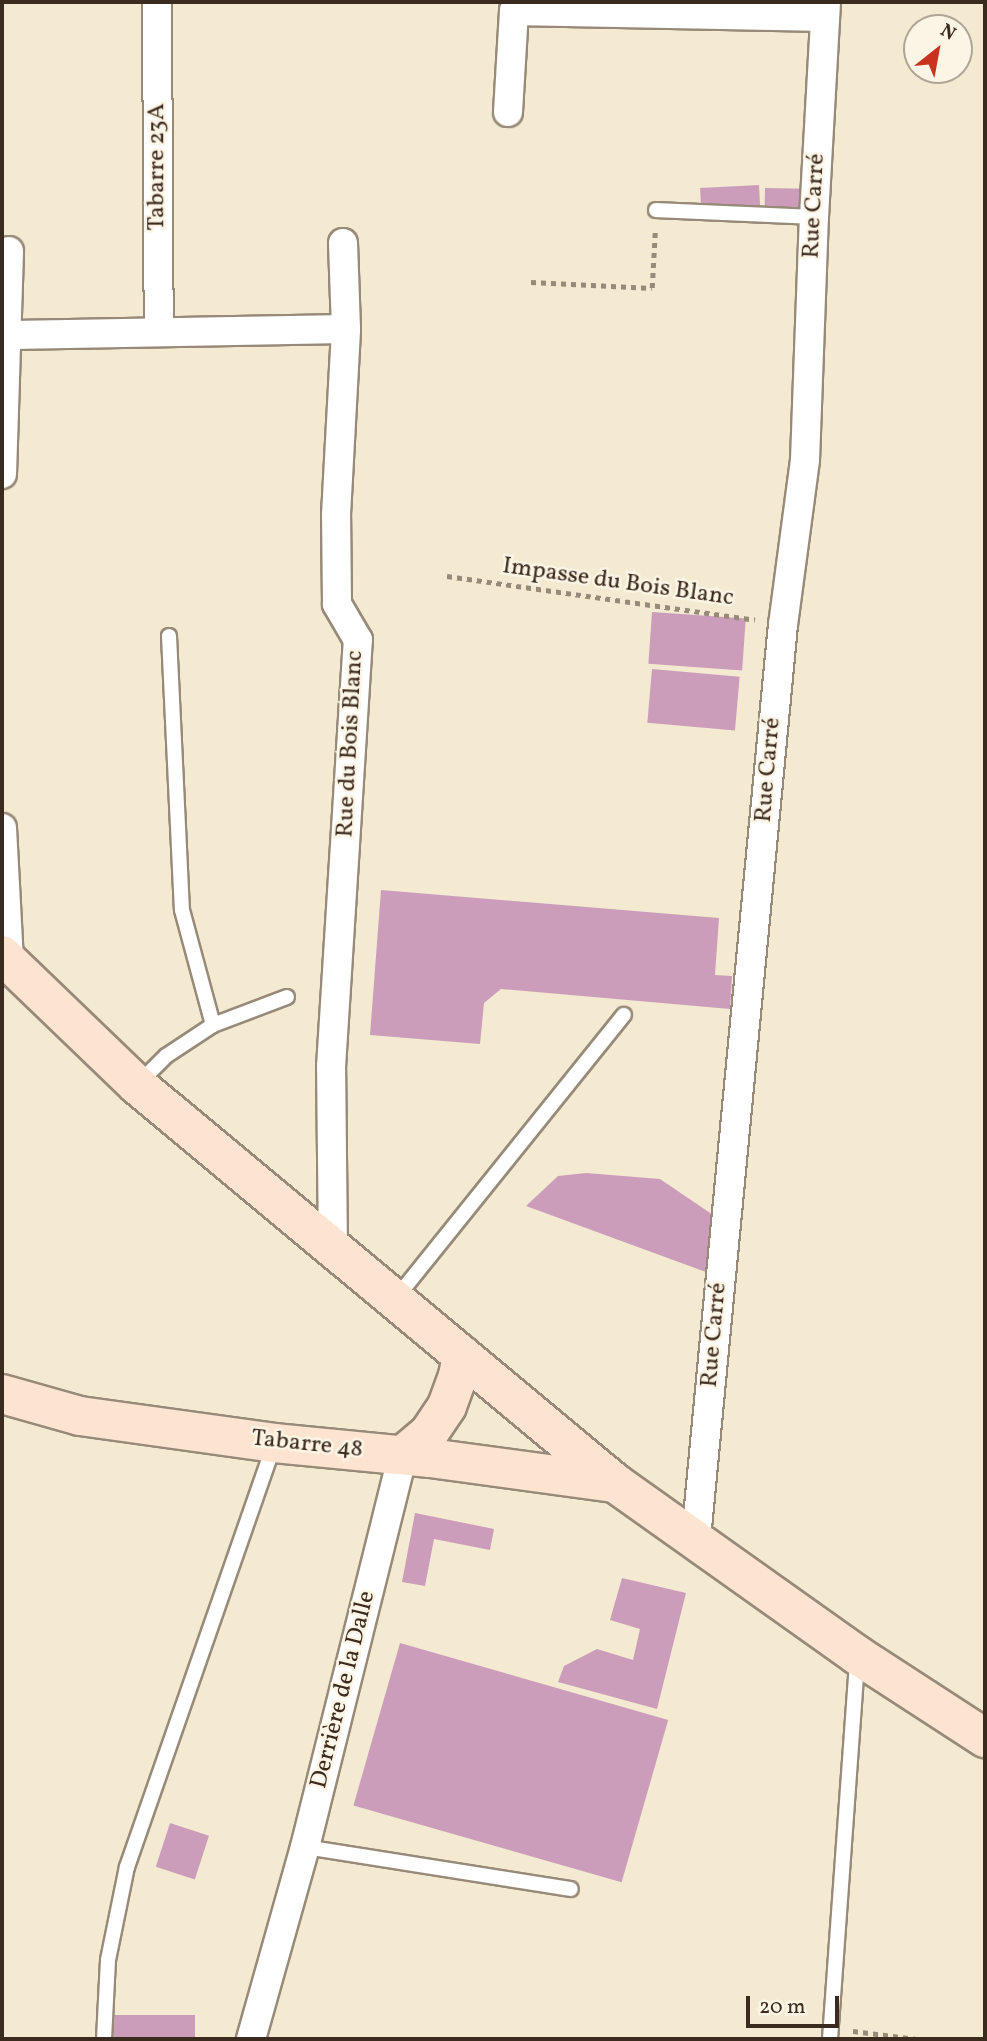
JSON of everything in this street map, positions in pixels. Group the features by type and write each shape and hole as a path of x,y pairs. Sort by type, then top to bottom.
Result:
{"main road":[{"path":"6,959 137,1085 333,1251 462,1354 615,1483 858,1654 985,1738"},
{"path":"403,1455 429,1433 447,1406 458,1376 462,1354"},
{"name":"Tabarre 48","path":"2,1394 80,1416 274,1443 403,1455 615,1483"}],"street":[{"name":"Tabarre 23A","path":"157,2 159,332"},
{"path":"508,112 514,11 825,10"},
{"name":"Rue Carré","path":"696,1538 783,625 805,460 825,10"},
{"name":"Rue du Bois Blanc","path":"333,1251 331,1067 358,640 337,604 335,515 346,329 343,243"},
{"path":"2,474 9,251"},
{"path":"7,335 346,329"},
{"path":"2,828 6,959"},
{"name":"Derrière de la Dalle","path":"251,2039 305,1847 403,1455"}],"lane":[{"path":"656,210 814,216"},
{"path":"169,636 181,910 213,1024"},
{"path":"137,1085 166,1056 213,1024 287,997"},
{"path":"394,1301 624,1015"},
{"path":"104,2039 108,1960 127,1867 274,1443"},
{"path":"830,2034 858,1654"},
{"path":"305,1847 571,1889"}],"path":[{"path":"531,282 652,288 656,210"},
{"name":"Impasse du Bois Blanc","path":"447,576 783,625"},
{"path":"830,2034 917,2039"}],"building":[{"path":"759,185 760,206 701,209 700,188"},
{"path":"765,188 810,189 810,212 765,211"},
{"path":"652,612 746,619 742,670 648,664"},
{"path":"652,669 740,677 735,730 647,723"},
{"path":"381,890 719,918 715,975 732,976 730,1009 501,989 484,1003 480,1044 370,1035"},
{"path":"586,1173 660,1179 719,1219 714,1275 526,1206 558,1176"},
{"path":"415,1513 494,1529 490,1550 434,1539 425,1586 402,1582"},
{"path":"622,1578 686,1593 657,1709 558,1682 564,1666 597,1649 633,1660 640,1629 610,1620"},
{"path":"400,1643 668,1720 622,1882 353,1805"},
{"path":"170,1823 209,1836 195,1879 156,1867"},
{"path":"108,2015 195,2015 195,2039 108,2039"}]}
